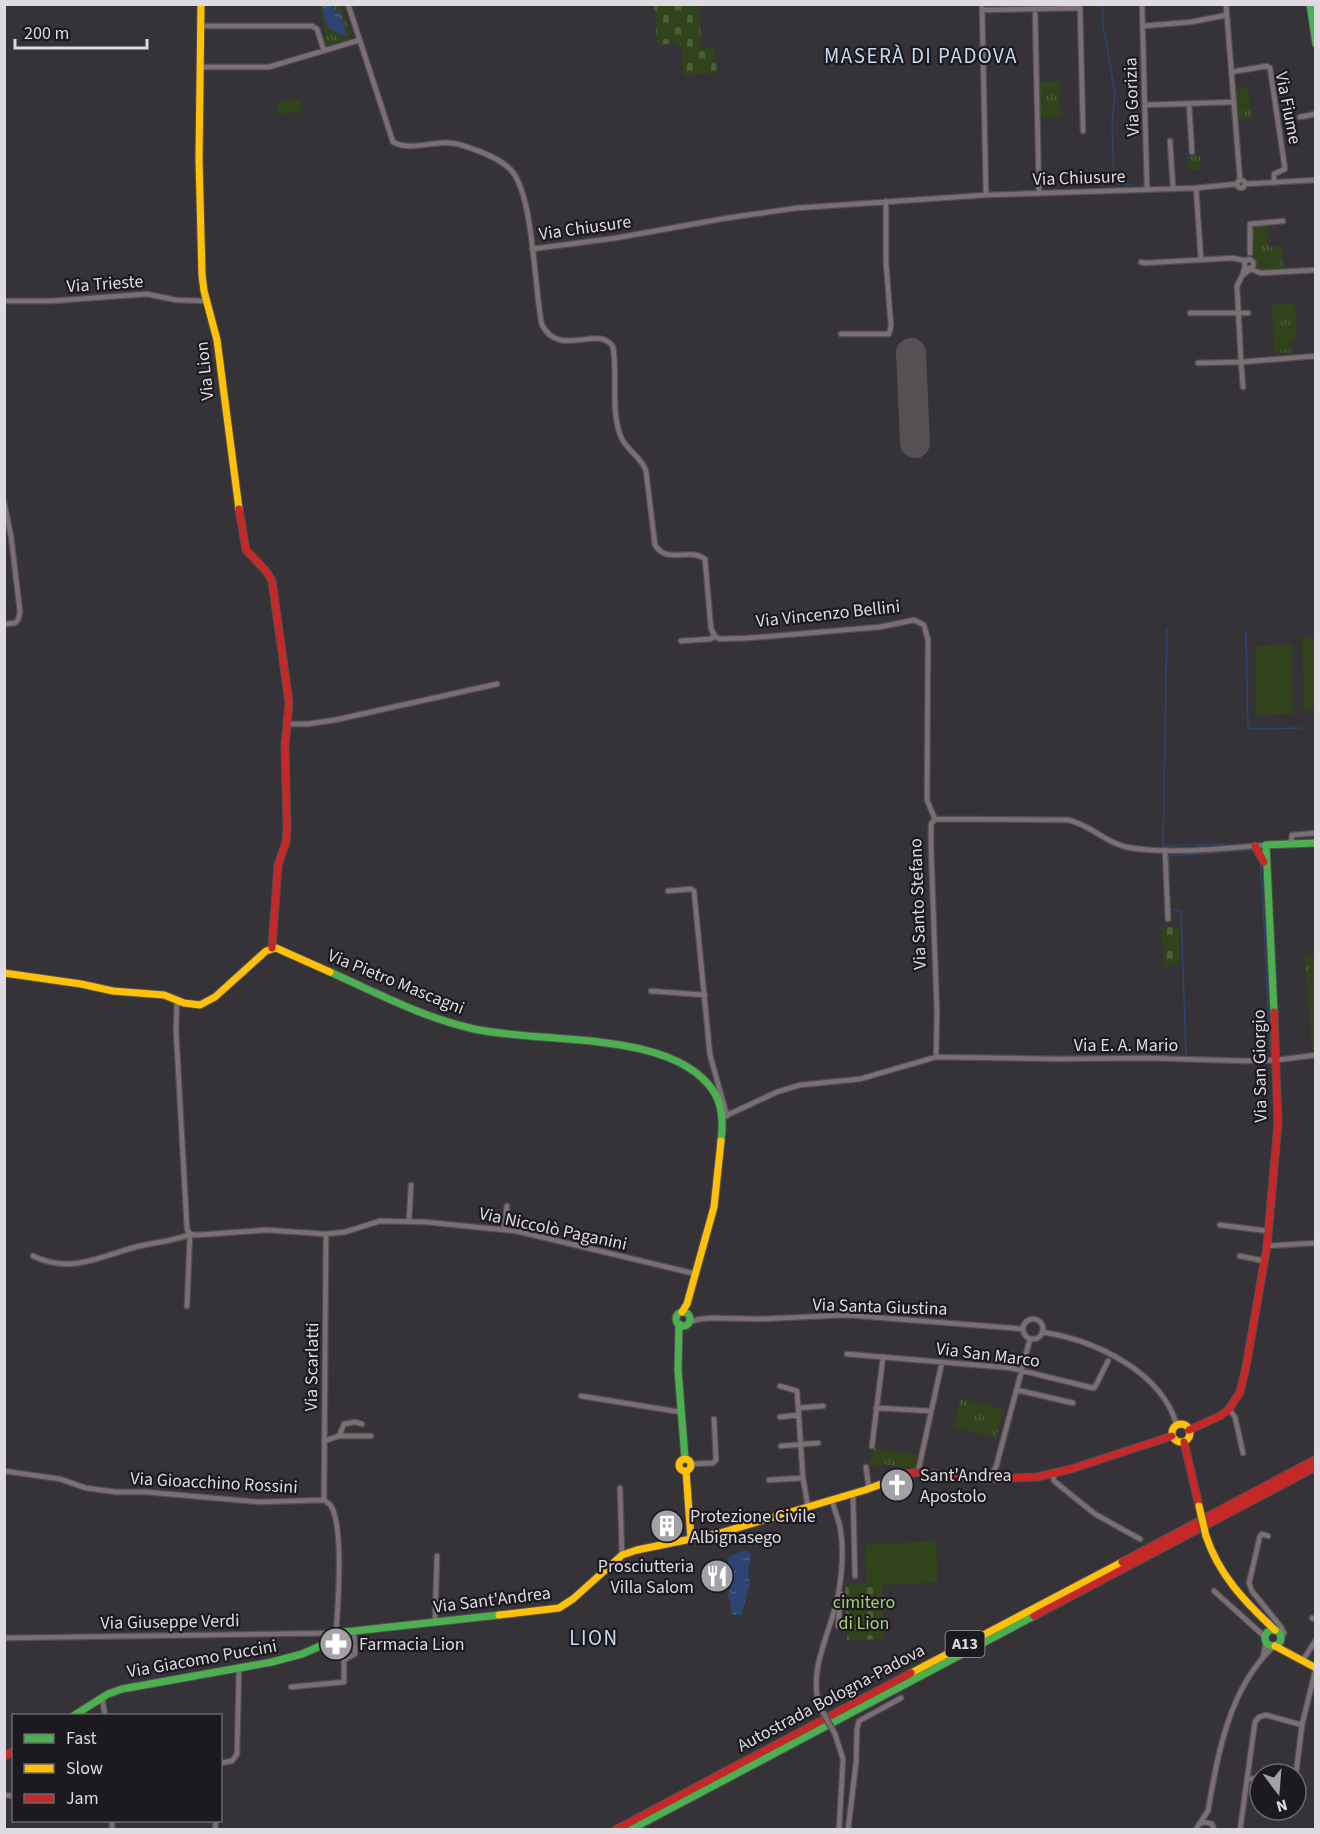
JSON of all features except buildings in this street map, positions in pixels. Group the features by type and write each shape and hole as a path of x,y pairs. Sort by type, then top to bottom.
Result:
{"main road":[{"name":"Via Lion","path":"201,4 200,241 203,283 217,340 226,428 244,544 249,555 265,567 272,581 289,694 285,745 287,830 284,849 278,865 272,948"},
{"path":"1310,4 1316,44"},
{"name":"Via Santo Stefano","path":"1266,845 1316,843"},
{"name":"Via San Giorgio","path":"1229,1409 1240,1392 1243,1380 1267,1246 1278,1123 1266,845"},
{"name":"Via San Giorgio","path":"1267,870 1270,854 1276,845"},
{"name":"Via San Giorgio","path":"1255,846 1262,855 1267,870"},
{"path":"4,973 113,991 164,995 194,1006 205,1003 272,948"},
{"name":"Via Pietro Mascagni","path":"272,948 428,1015 456,1024 504,1035 613,1043 676,1061 700,1074 721,1101 725,1117 714,1207 687,1304 686,1319"},
{"path":"685,1459 677,1360 680,1333 686,1319"},
{"path":"1189,1430 1220,1416 1229,1409"},
{"path":"1177,1426 1185,1426 1189,1430 1189,1436 1184,1442 1177,1441 1173,1436 1173,1430 1177,1426"},
{"name":"Via Sant'Andrea","path":"336,1633 559,1608 573,1599 612,1562 622,1555 637,1550 691,1539 808,1507 918,1472 995,1476 1053,1474 1173,1436"},
{"path":"1184,1442 1206,1536 1220,1571 1265,1621 1268,1635 1285,1650 1316,1668"},
{"path":"685,1459 692,1464 691,1468 686,1471"},
{"path":"685,1459 679,1466 686,1471"},
{"name":"Autostrada Bologna-Padova","path":"615,1830 1316,1459"},
{"name":"Autostrada Bologna-Padova","path":"630,1830 1316,1467"},
{"path":"686,1471 691,1539"},
{"name":"Via Giacomo Puccini","path":"76,1714 115,1691 136,1685 239,1669 303,1654 329,1642 336,1633"},
{"path":"1268,1635 1278,1643"}],"street":[{"name":"Via Chiusure","path":"348,4 393,142 404,146 455,143 506,165 515,174 523,190 532,249 616,238 797,208 1039,192 1197,188 1239,182 1241,188 1245,184 1316,180"},
{"name":"Via Gorizia","path":"1142,4 1148,189"},
{"path":"1226,4 1239,182"},
{"path":"986,195 982,7 1035,10 1080,8 1083,131"},
{"path":"1035,10 1039,192"},
{"path":"1143,27 1191,22 1227,15"},
{"path":"200,26 312,26 317,29 324,51"},
{"path":"200,67 269,67 360,40"},
{"name":"Via Fiume","path":"1231,72 1267,66 1270,69 1285,169 1275,174 1274,183"},
{"path":"1146,105 1233,102"},
{"path":"1189,104 1192,152"},
{"path":"1300,117 1316,114"},
{"path":"1170,141 1173,188"},
{"path":"1197,188 1201,260"},
{"path":"841,334 889,334 891,326 886,263 886,201"},
{"path":"1243,387 1238,286 1248,264 1250,224 1283,221"},
{"path":"532,249 540,319 544,330 552,337 565,341 603,338 613,348 614,393 619,430 621,439 643,463 646,471 655,546 658,551 668,555 697,555 705,559 711,629 715,636"},
{"path":"1141,261 1144,263 1233,258 1261,273 1316,270"},
{"name":"Via Trieste","path":"4,301 51,301 147,294 176,300 207,301"},
{"path":"1190,313 1248,312"},
{"path":"1198,363 1316,356"},
{"path":"4,502 11,536 20,612 15,623 4,624"},
{"name":"Via Vincenzo Bellini","path":"681,641 710,639 715,636 719,639 748,638 880,627 914,620 920,621 927,630 928,640 927,800 935,819"},
{"path":"288,724 327,721 497,684"},
{"name":"Via Santo Stefano","path":"936,1056 937,1013 930,847 932,824 935,819 1068,819 1083,824 1119,845 1151,850 1266,845"},
{"name":"Via Santo Stefano","path":"1291,844 1292,835 1316,833"},
{"path":"1165,850 1168,919"},
{"name":"Via Pietro Mascagni","path":"668,891 691,889 694,891 711,1055 721,1101"},
{"path":"651,991 705,995"},
{"path":"177,1001 180,1132 187,1229 190,1234 187,1306"},
{"name":"Via E. A. Mario","path":"936,1056 1277,1060 1316,1055"},
{"path":"725,1117 777,1092 800,1085 860,1079 936,1056"},
{"path":"409,1221 411,1185"},
{"path":"504,1229 507,1206"},
{"name":"Via Niccolò Paganini","path":"33,1256 53,1264 76,1264 129,1248 190,1234 266,1230 326,1234 354,1230 380,1221 409,1221 504,1229 696,1274"},
{"path":"1220,1226 1268,1231"},
{"name":"Via Scarlatti","path":"324,1500 326,1234"},
{"path":"1267,1246 1316,1243"},
{"path":"1240,1256 1264,1261"},
{"name":"Via Santa Giustina","path":"686,1319 760,1319 846,1315 1023,1329"},
{"path":"1034,1320 1042,1326 1042,1332 1039,1337 1030,1339 1024,1335 1023,1329 1028,1321 1034,1320"},
{"path":"1042,1332 1087,1345 1133,1367 1157,1388 1177,1426"},
{"path":"995,1476 1030,1339"},
{"name":"Via San Marco","path":"847,1354 1022,1371 1094,1388 1108,1361"},
{"path":"872,1446 883,1357"},
{"path":"918,1472 942,1362"},
{"path":"780,1386 797,1391 803,1478 808,1507"},
{"path":"1017,1390 1073,1403"},
{"path":"581,1396 681,1413"},
{"path":"798,1408 823,1406"},
{"path":"876,1408 931,1410"},
{"path":"1229,1409 1239,1429 1243,1453"},
{"path":"780,1417 799,1415"},
{"path":"692,1464 713,1463 716,1460 714,1419"},
{"path":"339,1436 344,1424 355,1422 362,1424"},
{"path":"324,1441 339,1436 371,1436"},
{"path":"781,1446 818,1443"},
{"path":"866,1467 869,1489"},
{"name":"Via Gioacchino Rossini","path":"4,1471 51,1477 86,1488 116,1492 146,1492 260,1502 324,1500"},
{"path":"1053,1474 1054,1481 1095,1514 1140,1539"},
{"path":"770,1480 803,1478"},
{"path":"620,1488 622,1555"},
{"path":"853,1494 855,1576"},
{"path":"324,1500 331,1506 338,1536 336,1633"},
{"path":"832,1500 841,1529 838,1626"},
{"path":"1196,1830 1208,1811 1228,1721 1243,1687 1284,1633 1252,1592 1249,1583 1260,1536 1265,1534 1268,1536"},
{"path":"435,1623 437,1556"},
{"path":"839,1830 843,1759 835,1734 820,1707 815,1690 816,1673 840,1586"},
{"path":"1214,1592 1268,1635 1262,1660"},
{"path":"291,1687 345,1682 344,1660 355,1654 354,1631"},
{"name":"Via Giuseppe Verdi","path":"4,1638 336,1633"},
{"path":"1303,1660 1316,1640"},
{"path":"1297,1762 1302,1725 1316,1668"},
{"path":"222,1763 232,1761 237,1754 239,1669"},
{"path":"102,1697 105,1714"},
{"path":"848,1830 859,1721 901,1698"},
{"path":"1250,1762 1255,1722 1259,1717 1266,1715 1302,1725"},
{"path":"1240,1830 1248,1778"},
{"path":"1208,1811 1215,1828"},
{"path":"1200,1823 1205,1822 1215,1828"}],"green space":[{"path":"319,5 341,5 351,34 347,40 329,46 325,44 323,37 326,35"},
{"path":"654,5 696,5 699,7 701,47 714,47 717,73 684,75 682,47 678,47 677,43 660,45 657,43"},
{"path":"1039,82 1059,82 1060,117 1040,118"},
{"path":"1248,88 1252,117 1237,119 1235,89"},
{"path":"300,99 301,112 278,114 277,101"},
{"path":"1200,156 1200,170 1189,170 1187,157"},
{"path":"1253,225 1267,225 1268,247 1282,246 1283,268 1261,270 1257,266 1252,250"},
{"path":"1294,303 1297,339 1291,339 1292,353 1275,352 1272,305"},
{"path":"1302,637 1315,637 1315,710 1304,711"},
{"path":"1292,645 1293,714 1256,715 1255,646"},
{"path":"1179,926 1179,965 1165,966 1161,928"},
{"path":"1315,954 1316,1051 1312,1052 1305,955"},
{"path":"960,1399 1004,1409 996,1438 954,1427"},
{"path":"874,1448 917,1455 915,1468 883,1464 869,1467"},
{"path":"936,1541 938,1582 867,1586 865,1545"},
{"name":"cimitero di Lion","path":"867,1583 868,1586 882,1585 884,1639 847,1640 845,1584"}],"water":[{"path":"331,5 335,10 341,12 346,35 341,35 328,28 322,9"},
{"path":"743,1551 751,1555 748,1571 750,1584 741,1616 732,1614 728,1594 732,1584 728,1565 729,1556"}],"waterway":[{"path":"1103,4 1103,25 1115,93 1112,126 1114,184 1132,184"},
{"path":"1167,629 1163,846 1224,844"},
{"path":"1246,630 1248,727 1252,729 1301,728"},
{"path":"1186,1055 1181,911 1170,909 1169,856 1251,850 1255,852"},
{"path":"1260,862 1270,1051"}],"runway":[{"path":"911,353 915,443"}],"traffic: fast":[{"path":"1310,4 1316,44"},
{"path":"1274,1012 1266,845 1316,843"},
{"path":"330,972 419,1012 474,1029 604,1042 638,1048 669,1058 695,1072 714,1092 722,1116 721,1141"},
{"path":"683,1312 688,1314 690,1319 688,1324 683,1326 678,1324 676,1319 678,1314 683,1312"},
{"path":"679,1324 678,1370 685,1459"},
{"path":"76,1714 108,1694 122,1689 272,1662 302,1654 325,1644 336,1633 499,1615"},
{"path":"630,1830 1034,1616"},
{"path":"1270,1630 1276,1630 1281,1638 1279,1644 1270,1646 1265,1641 1265,1635 1270,1630"}],"traffic: slow":[{"path":"201,4 199,160 202,275 217,340 239,509"},
{"path":"4,973 113,991 164,995 184,1003 200,1005 215,997 266,951 276,948 330,972"},
{"path":"682,1312 687,1304 714,1207 721,1141"},
{"path":"1181,1424 1187,1427 1190,1433 1187,1439 1181,1442 1175,1439 1172,1433 1175,1427 1181,1424"},
{"path":"687,1459 691,1465 687,1471 683,1471 679,1463 687,1459"},
{"path":"686,1471 691,1539"},
{"path":"499,1615 559,1608 573,1599 622,1555 720,1533 887,1482"},
{"path":"1199,1506 1206,1536"},
{"path":"1206,1536 1218,1563 1234,1587 1275,1630"},
{"path":"911,1673 1122,1562"},
{"path":"1275,1646 1316,1668"}],"traffic: jam":[{"path":"239,509 246,550 266,571 272,581 289,702 285,745 287,830 286,842 278,865 272,948"},
{"path":"1255,846 1264,862"},
{"path":"1189,1430 1220,1416 1229,1409 1240,1392 1246,1367 1267,1246 1278,1123 1274,1012"},
{"path":"887,1482 918,1472 987,1479 1037,1477 1071,1469 1172,1436"},
{"path":"1184,1442 1199,1506"},
{"path":"1122,1562 1316,1459"},
{"path":"1034,1616 1316,1467"},
{"path":"615,1830 911,1673"},
{"path":"4,1756 12,1752"}],"place":[{"name":"Sant'Andrea Apostolo","path":"897,1485"},
{"name":"Protezione Civile Albignasego","path":"667,1526"},
{"name":"Prosciutteria Villa Salom","path":"717,1576"},
{"name":"Farmacia Lion","path":"336,1644"}],"district":[{"name":"MASERÀ DI PADOVA","path":"921,56"},
{"name":"LION","path":"594,1638"}]}
